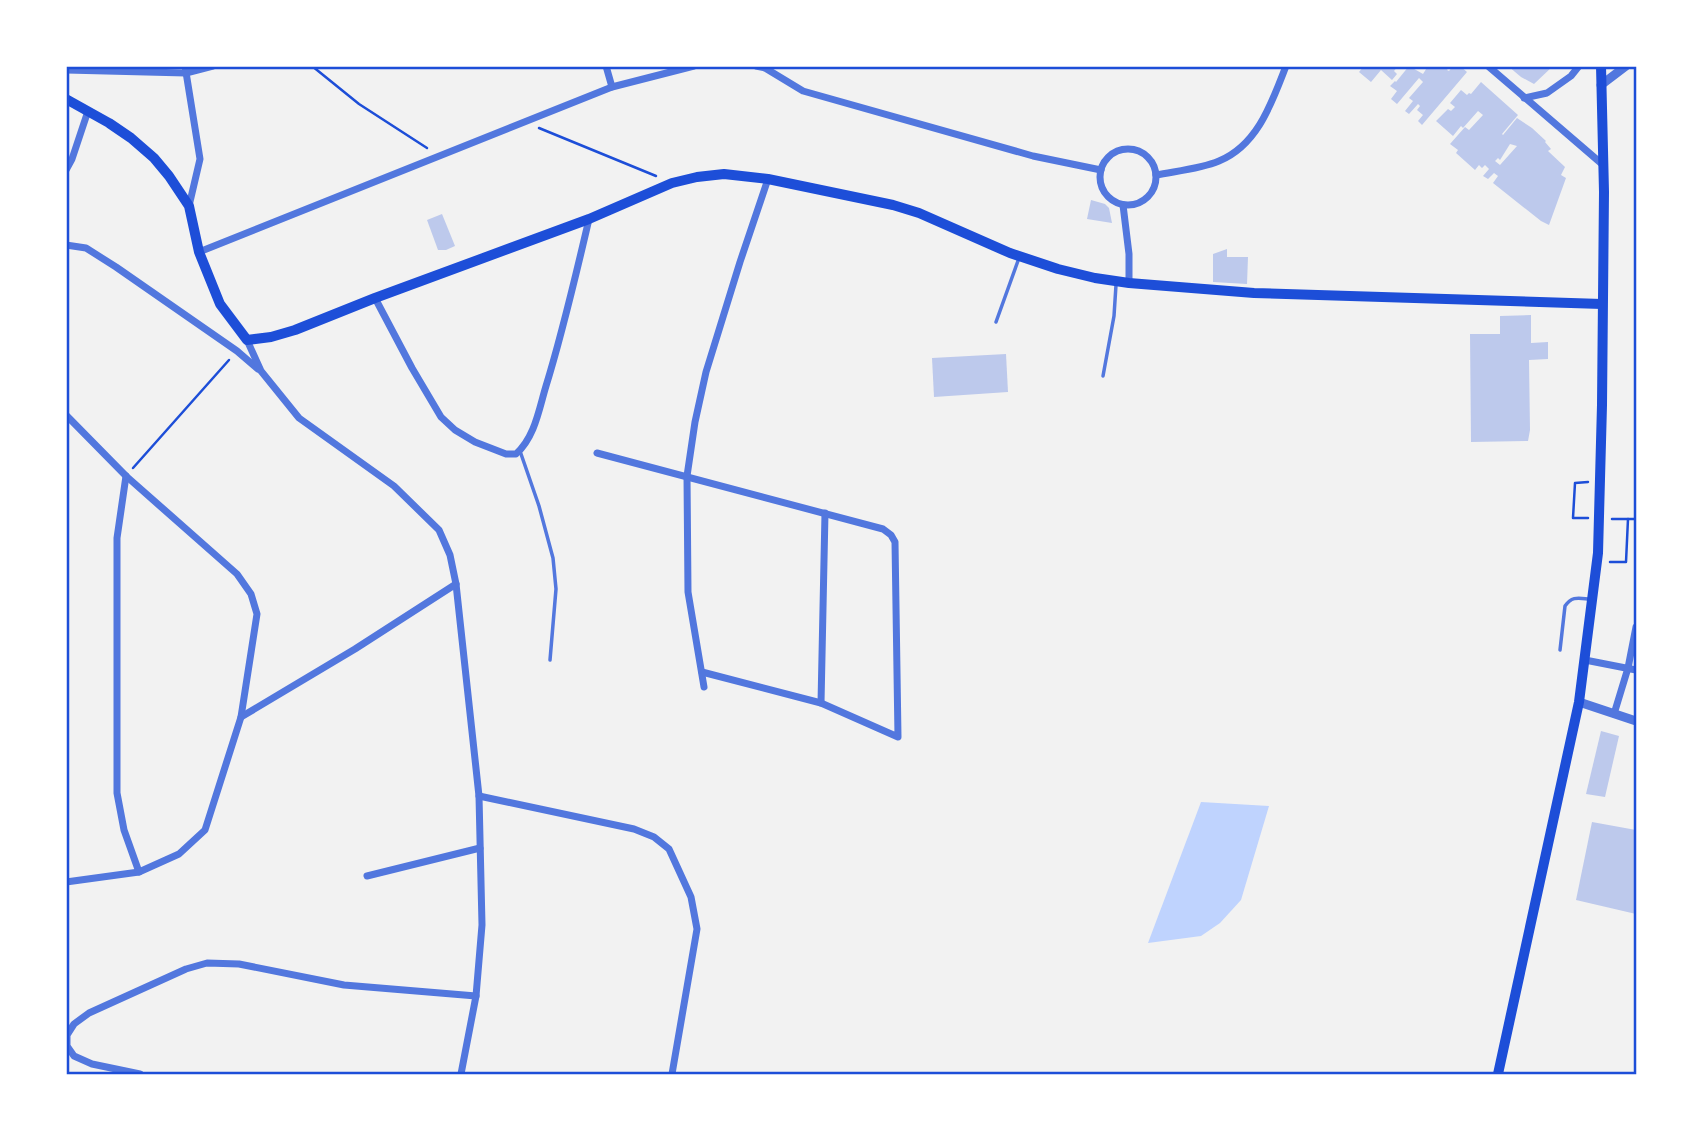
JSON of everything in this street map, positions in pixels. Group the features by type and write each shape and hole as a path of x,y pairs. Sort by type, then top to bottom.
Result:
{"main road":[{"path":"1498,1074 1579,702 1598,553 1604,192 1601,66"},
{"path":"66,99 131,138 154,158 169,176 189,206 199,252 220,304 247,340 282,334 589,219 672,183 724,174 768,179 893,205 919,213 1020,257 1095,278 1254,293 1602,304"}],"street":[{"path":"66,70 186,70 213,66"},
{"path":"606,66 612,87"},
{"path":"199,252 612,87 694,66"},
{"path":"756,66 765,67 803,91 1033,156 1101,170"},
{"path":"1156,174 1222,160 1240,148 1264,118 1286,66"},
{"path":"1488,66 1602,164"},
{"path":"1524,98 1548,93 1579,66"},
{"path":"1601,85 1626,66"},
{"path":"186,70 200,159 189,206"},
{"path":"66,170 88,111"},
{"path":"1126,149 1135,150 1149,159 1156,174 1152,191 1147,198 1132,205 1123,205 1108,198 1100,179 1104,162 1118,151 1126,149"},
{"path":"705,687 688,592 687,476 706,372 768,179"},
{"path":"1123,205 1129,254 1129,283"},
{"path":"376,298 441,417 455,430 475,442 512,455 520,451 533,429 563,332 589,219"},
{"path":"66,245 86,248 237,351 261,372 299,418 394,486 439,530 450,555 456,584 479,796 482,925 476,996 461,1074"},
{"path":"247,340 261,372"},
{"path":"66,415 126,475 237,574 251,594 257,614 241,717 205,830 179,854 139,872 66,882"},
{"path":"597,453 883,529 895,542 898,737 821,703 702,672"},
{"path":"126,475 117,538 117,793 124,830 139,872"},
{"path":"821,703 825,513"},
{"path":"241,717 355,649 456,584"},
{"path":"1614,714 1632,669 1636,627"},
{"path":"1585,660 1632,669"},
{"path":"1579,702 1636,721"},
{"path":"479,796 634,829 654,837 669,849 691,897 697,929 672,1074"},
{"path":"367,876 480,848"},
{"path":"140,1074 92,1064 74,1056 67,1046 67,1035 74,1024 89,1013 207,963 239,964 344,985 476,996"}],"lane":[{"path":"996,322 1020,257"},
{"path":"1103,376 1114,316 1116,281"},
{"path":"520,451 540,506 553,558 556,589 550,660"},
{"path":"1560,650 1565,606 1574,598 1592,599"}],"path":[{"path":"312,66 359,104 439,155"},
{"path":"524,121 672,183"},
{"path":"126,475 237,351"},
{"path":"1573,518 1575,483"},
{"path":"1626,562 1628,519"}],"water":[{"path":"1201,802 1269,806 1241,900 1220,923 1201,936 1148,943"}],"building":[{"path":"1364,66 1370,69 1373,66 1398,66 1394,71 1397,74 1392,80 1381,70 1371,82 1359,72"},
{"path":"1409,66 1423,74 1428,66 1450,66 1447,70 1449,71 1453,66 1460,66 1467,72 1422,125 1418,121 1423,115 1417,110 1420,106 1418,104 1409,114 1405,111 1413,101 1409,98 1423,82 1419,78 1397,104 1391,99 1397,91 1390,86"},
{"path":"1508,66 1553,66 1534,84"},
{"path":"1481,82 1518,115 1502,134 1517,118 1546,141 1551,149 1548,151 1565,167 1561,175 1566,178 1549,225 1493,183 1498,176 1494,173 1488,179 1483,176 1489,169 1485,165 1482,168 1479,165 1475,170 1450,144 1465,127 1469,130 1483,115 1478,111 1453,136 1436,121 1448,109 1451,111 1455,107 1450,103 1461,90 1467,95","holes":["1510,144 1517,146 1500,165 1495,161 1498,158 1500,160"]},
{"path":"1091,200 1109,208 1112,223 1087,219"},
{"path":"442,214 455,246 438,250 427,220"},
{"path":"1227,249 1227,257 1248,257 1247,284 1213,282 1213,254"},
{"path":"1531,315 1531,343 1548,342 1548,359 1529,360 1528,441 1471,442 1470,334 1500,334 1500,316"},
{"path":"1006,354 1008,392 934,397 932,358"},
{"path":"1601,731 1619,736 1605,797 1586,794"},
{"path":"1592,822 1636,830 1636,914 1576,900"}]}
